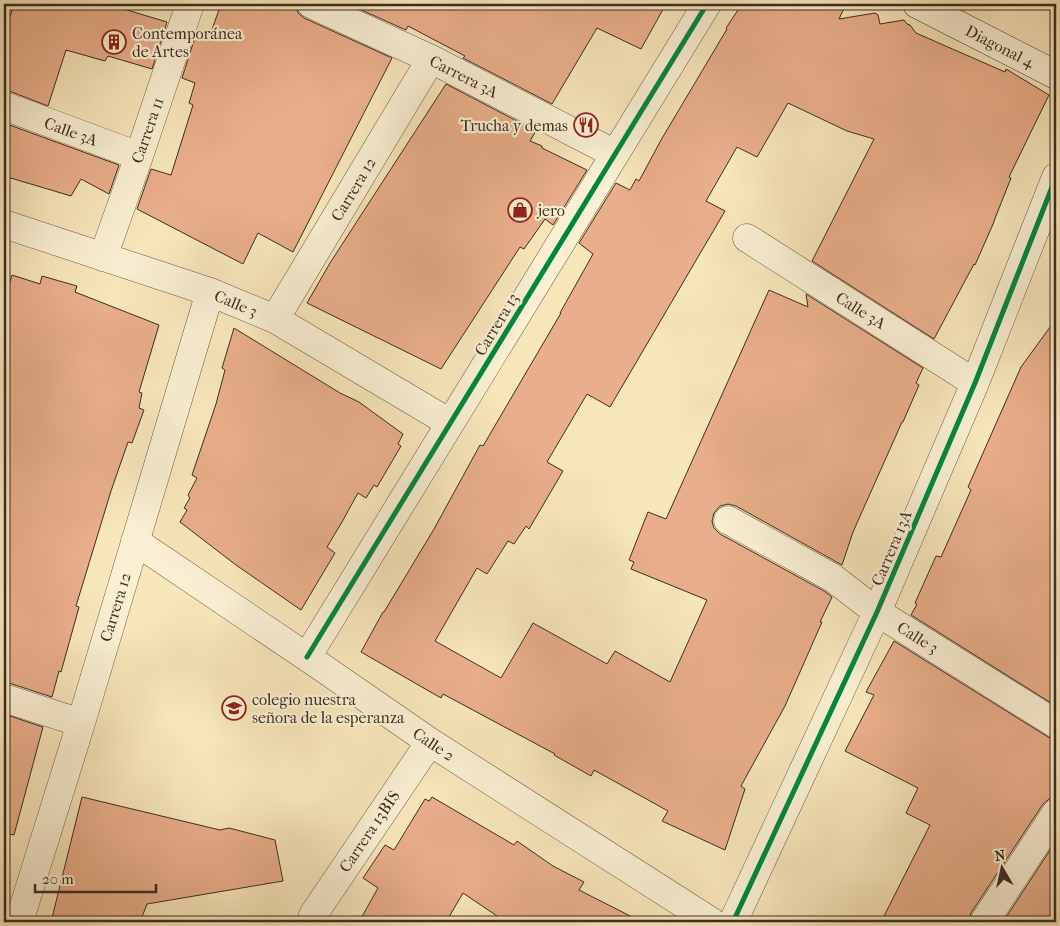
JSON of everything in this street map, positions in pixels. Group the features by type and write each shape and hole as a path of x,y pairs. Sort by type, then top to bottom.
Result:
{"street":[{"name":"Carrera 11","path":"103,256 190,4"},
{"name":"Carrera 3A","path":"311,4 431,58 615,154"},
{"name":"Carrera 13","path":"307,657 707,4"},
{"name":"Diagonal 4","path":"917,4 1056,74"},
{"name":"Carrera 12","path":"275,319 431,58"},
{"name":"Calle 3A","path":"4,106 139,156"},
{"name":"Carrera 13A","path":"733,922 877,612 975,383 1056,176"},
{"name":"Calle 3","path":"4,224 210,292 275,319 450,424"},
{"name":"Calle 3A","path":"747,238 975,383"},
{"name":"Carrera 12","path":"19,922 81,723 210,292"},
{"name":"Calle 3","path":"728,520 833,578 877,612 1056,724"},
{"name":"Calle 2","path":"135,541 430,742 712,922"},
{"path":"4,698 81,723"},
{"name":"Carrera 13BIS","path":"311,922 313,914 430,742"},
{"path":"984,922 1056,812"}],"building":[{"path":"14,4 107,4 167,22 152,69 108,56 105,61 66,50 48,106 9,91 4,91 4,15 10,17"},
{"path":"221,4 296,4 298,13 304,18 392,58 293,252 258,233 243,264 137,209 151,169 171,175 193,105 189,103 195,83 182,78 197,31 210,35"},
{"path":"348,4 666,4 641,49 597,28 552,104 463,58 465,56 408,26 406,30"},
{"path":"742,4 846,4 839,19 875,13 878,15 880,24 904,20 916,33 1005,72 1006,69 1049,95 1009,177 1011,178 994,222 975,265 934,339 812,261 874,139 847,131 788,103 757,157 737,147 706,201 725,211 610,407 587,394 547,462 563,471 529,529 526,526 514,544 508,541 487,574 477,568 435,641 501,678 533,623 607,664 615,651 670,682 707,600 631,569 634,562 629,560 648,512 666,519 769,290 808,307 806,294 923,368 916,383 919,385 853,532 842,565 736,506 728,504 720,506 714,513 712,521 714,528 720,534 832,597 785,706 741,786 745,789 725,850 662,821 668,811 594,770 591,776 555,754 443,694 441,698 361,652 434,529 480,445 483,446 561,313 593,254 579,243 616,183 630,190 636,179 639,181 726,28"},
{"path":"446,84 536,131 530,141 587,170 553,225 545,219 524,249 520,247 441,369 307,303 330,263"},
{"path":"4,123 119,165 109,194 81,179 71,196 4,176"},
{"path":"12,275 40,284 42,276 77,286 75,292 159,325 139,392 142,393 139,408 144,410 132,443 128,442 111,491 76,606 79,607 52,697 4,683 4,302"},
{"path":"1056,319 1056,706 911,615 936,556 941,557 971,490 968,487 1021,367"},
{"path":"234,328 340,393 359,402 403,434 398,444 401,446 377,487 374,485 366,498 358,493 327,547 335,553 301,610 236,565 180,522 187,510 184,508 190,498 188,495 197,478 192,475 216,404 225,370 222,368"},
{"path":"894,641 1048,737 1056,740 1056,797 1049,799 1043,804 971,913 969,922 881,922 930,825 906,813 918,788 845,751 874,695 866,692"},
{"path":"4,714 43,727 14,835 4,833"},
{"path":"82,797 220,830 229,828 275,840 283,881 147,904 140,922 51,922"},
{"path":"432,797 514,845 517,841 553,866 584,882 579,890 642,922 506,922 463,893 446,922 359,922 378,888 363,878 385,845 394,850 425,799 429,801"},
{"path":"1056,841 1056,922 1003,922"}],"cycle path":[{"path":"307,657 707,4"},
{"path":"733,922 877,612 975,383 1056,177"}],"place":[{"name":"Contemporánea de Artes","path":"114,42"},
{"name":"Trucha y demas","path":"586,125"},
{"name":"jero","path":"520,210"},
{"name":"colegio nuestra señora de la esperanza","path":"234,708"}]}
